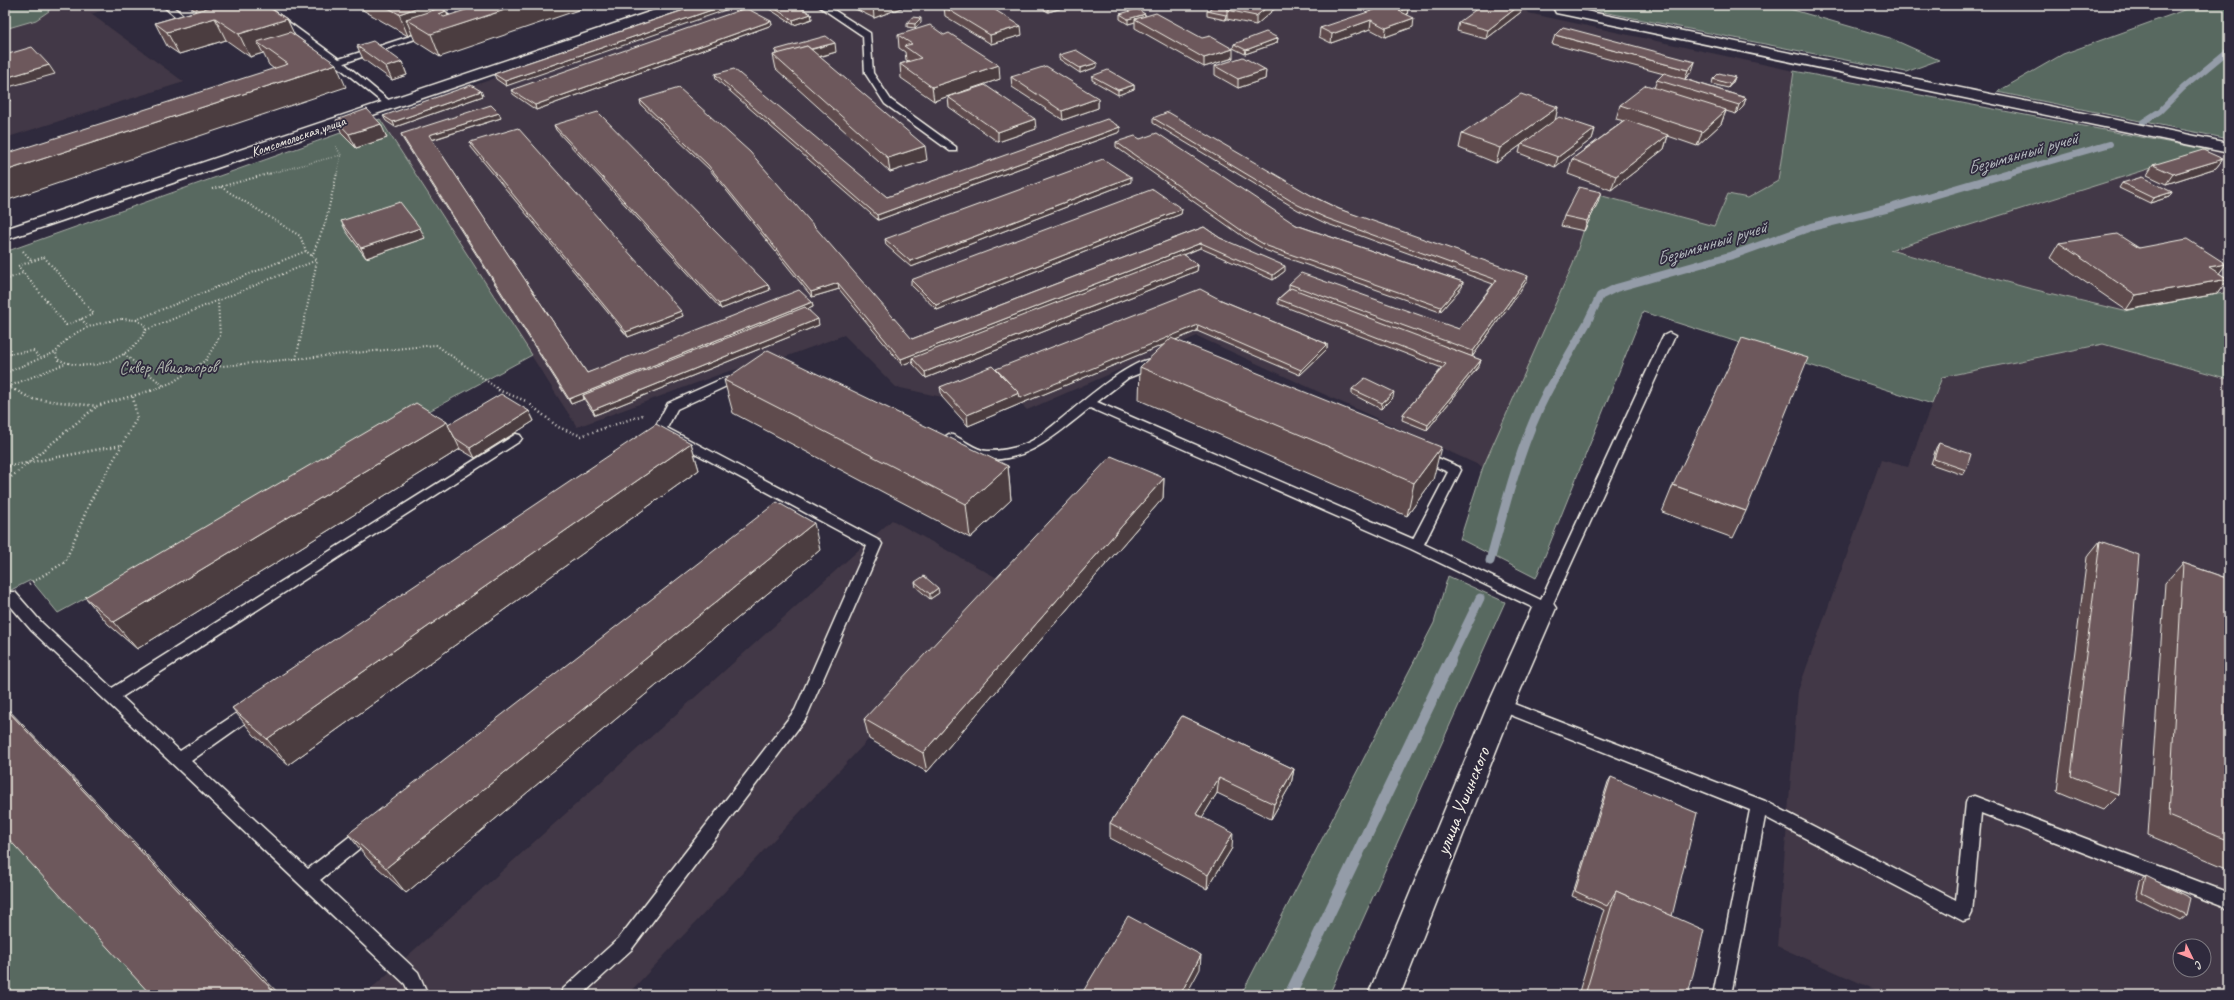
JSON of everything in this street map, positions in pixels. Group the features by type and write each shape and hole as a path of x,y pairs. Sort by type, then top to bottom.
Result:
{"street":[{"name":"Комсомольская улица","path":"5,235 683,5"},
{"path":"1558,5 1561,10 2229,148"},
{"name":"улица Ушинского","path":"1384,995 1500,705 1544,608"}],"lane":[{"path":"166,5 195,28 203,26"},
{"path":"426,5 459,24 451,26"},
{"path":"821,5 867,35 870,73 888,102 953,150"},
{"path":"262,6 338,62 389,105"},
{"path":"338,62 436,31"},
{"path":"1089,403 1416,546 1544,608 1669,336"},
{"path":"935,431 984,455 1009,454 1039,442 1124,375 1159,361 1166,360"},
{"path":"569,995 625,944 801,714 875,544 660,429 672,406 728,381 757,374"},
{"path":"111,696 516,438"},
{"path":"1412,451 1455,470 1416,546"},
{"path":"7,597 412,978 419,995"},
{"path":"180,760 265,701"},
{"path":"1500,705 1758,806 1963,913 1974,803 2229,901"},
{"path":"1722,995 1758,806"},
{"path":"307,880 382,821"}],"path":[{"path":"312,256 325,224 341,155"},
{"path":"220,186 300,236 306,251 317,260"},
{"path":"23,251 32,261"},
{"path":"136,320 306,251"},
{"path":"44,257 94,314 66,325 24,273 18,266 44,257"},
{"path":"146,330 317,260"},
{"path":"296,359 317,260"},
{"path":"5,280 24,273"},
{"path":"8,387 32,399 97,406 133,397 164,386 206,360 220,336 218,301"},
{"path":"81,319 88,326"},
{"path":"5,373 56,352 61,343 72,334 88,326 122,319 136,320 144,324 146,330 144,338 136,346 124,354 92,364 65,364 5,388"},
{"path":"192,370 436,345 495,389 526,401 558,427 580,436 672,406"},
{"path":"5,354 33,351 40,358"},
{"path":"56,352 58,359 65,364"},
{"path":"124,354 164,386"},
{"path":"7,597 65,562 90,502 137,418 133,397"},
{"path":"5,482 97,406"},
{"path":"5,467 122,445"}],"shaded area":[{"path":"5,5 120,5 91,14 184,82 5,138"},
{"path":"700,5 798,5 810,14 801,5 1520,5 1528,13 1794,71 1778,182 1748,198 1714,227 1595,194 1573,264 1483,467 1197,336 1027,410 993,376 942,397 896,387 844,335 785,357 726,372 577,427 380,119"},
{"path":"2209,150 2229,154 2229,292 2124,311 2028,288 1889,250"},
{"path":"2103,344 2229,379 2229,995 1887,995 1777,946 1798,691 1881,460 1908,467 1942,377"},
{"path":"892,520 1010,585 869,739 627,995 364,995"}],"green space":[{"path":"5,5 49,5 49,11 36,20 5,29"},
{"path":"1579,5 1776,5 1890,38 1939,60 1906,72 1583,8"},
{"path":"2198,5 2229,5 2229,139 1997,92 2063,54"},
{"path":"1794,71 2209,150 1890,250 2028,288 2124,311 2229,292 2229,379 2103,344 1942,377 1932,404 1643,312 1536,578 1460,539 1483,467 1573,264 1595,194 1714,226 1728,194 1748,198 1778,181"},
{"name":"Сквер Авиаторов","path":"380,119 532,355 58,613 31,580 5,593 5,252"},
{"path":"1448,576 1505,602 1329,995 1241,995 1434,623"},
{"path":"5,828 158,995 5,995"}],"building":[{"path":"218,5 265,5 287,19 239,34 215,18 167,32 155,23"},
{"path":"383,5 425,5 399,14"},
{"path":"481,5 520,5 431,34 406,19 440,8 446,11 439,14 444,17"},
{"path":"699,5 726,5 505,81 494,74"},
{"path":"769,5 796,5 811,14 793,20"},
{"path":"951,5 987,5 1021,26 990,35 944,7"},
{"path":"1215,5 1231,7 1227,10 1226,15 1207,11"},
{"path":"1233,5 1270,5 1256,16 1227,10"},
{"path":"1389,5 1401,5 1408,8 1399,11 1414,18 1386,28 1371,20 1332,34 1320,28"},
{"path":"1482,5 1520,5 1488,30 1459,22"},
{"path":"746,8 771,21 535,105 511,90"},
{"path":"1137,9 1145,14 1128,19 1120,14"},
{"path":"1156,13 1202,38 1210,36 1233,49 1204,58 1135,19"},
{"path":"912,17 921,18 915,24 907,23"},
{"path":"930,25 944,35 949,33 999,65 932,87 900,64 921,58 904,46 912,44 898,35"},
{"path":"1563,27 1695,62 1688,70 1555,35"},
{"path":"290,32 336,64 5,171 5,154 288,64 257,42"},
{"path":"1266,32 1278,38 1246,50 1234,44"},
{"path":"826,36 835,43 811,49 807,46 780,54 775,50"},
{"path":"373,41 402,62 386,67 357,46"},
{"path":"807,46 925,146 888,158 773,55"},
{"path":"32,47 49,65 5,78 5,55"},
{"path":"1076,50 1097,63 1080,68 1059,55"},
{"path":"1243,57 1266,70 1238,79 1215,66"},
{"path":"1046,66 1098,98 1062,111 1011,77"},
{"path":"734,69 887,197 1107,119 1120,127 877,215 715,74"},
{"path":"1108,70 1134,85 1118,90 1092,76"},
{"path":"1664,73 1746,98 1739,105 1657,80"},
{"path":"1719,73 1735,77 1730,84 1713,79"},
{"path":"471,85 481,91 393,122 383,116"},
{"path":"985,85 1035,119 998,132 948,97"},
{"path":"1646,85 1726,110 1702,132 1620,105"},
{"path":"679,88 750,152 912,339 1204,227 1220,238 1285,266 1273,275 1201,243 901,359 838,283 811,292 708,165 640,100"},
{"path":"1521,94 1558,107 1500,148 1462,134"},
{"path":"491,105 499,113 429,135 587,373 799,290 812,302 569,399 401,134"},
{"path":"367,109 381,124 349,134 336,120"},
{"path":"598,112 768,285 719,304 554,125"},
{"path":"1168,112 1314,197 1339,209 1528,276 1473,351 1289,284 1301,273 1459,329 1497,280 1326,218 1298,205 1153,118"},
{"path":"1559,117 1595,129 1558,157 1522,144"},
{"path":"1626,120 1668,135 1616,176 1572,159"},
{"path":"518,128 681,311 626,332 470,142"},
{"path":"1157,133 1296,225 1463,282 1441,307 1267,246 1248,235 1116,142 1135,136 1140,139"},
{"path":"2203,150 2223,159 2173,174 2153,165"},
{"path":"1103,159 1131,177 910,261 885,239"},
{"path":"2142,177 2172,192 2153,198 2122,183"},
{"path":"1579,187 1601,192 1587,221 1564,216"},
{"path":"1153,189 1182,209 936,305 911,280"},
{"path":"400,202 420,228 361,248 341,221"},
{"path":"2117,234 2139,248 2187,239 2226,264 2209,267 2228,279 2136,295 2059,243"},
{"path":"1183,254 1198,265 925,372 912,358"},
{"path":"1291,288 1481,360 1428,425 1403,414 1446,364 1278,299"},
{"path":"1200,289 1221,300 1327,344 1301,370 1198,325 1020,398 1019,393 996,369"},
{"path":"805,307 818,319 593,410 583,395"},
{"path":"1171,338 1441,447 1414,483 1140,367"},
{"path":"1742,338 1808,358 1746,511 1673,485"},
{"path":"768,350 1008,466 966,504 724,380"},
{"path":"992,366 1019,393 967,415 940,387"},
{"path":"1365,378 1394,392 1382,403 1352,389"},
{"path":"501,394 529,411 470,448 455,438 448,425"},
{"path":"416,403 447,422 114,622 85,597"},
{"path":"656,424 691,443 267,739 232,708"},
{"path":"1939,443 1971,454 1966,470 1934,459"},
{"path":"1111,456 1164,478 923,753 864,719"},
{"path":"777,502 814,523 386,868 348,834"},
{"path":"2100,541 2139,555 2118,795 2071,776"},
{"path":"2183,563 2229,579 2229,841 2169,816"},
{"path":"924,576 938,588 930,594 915,582"},
{"path":"5,708 277,995 151,995 5,835"},
{"path":"1182,716 1294,769 1274,804 1219,778 1196,814 1233,833 1208,875 1110,823"},
{"path":"1611,777 1697,813 1672,916 1616,891 1607,906 1575,891"},
{"path":"2146,876 2190,898 2186,915 2142,893"},
{"path":"1616,891 1704,930 1688,995 1585,995"},
{"path":"1128,916 1201,955 1180,995 1081,995"}],"waterway":[{"name":"Безымянный ручей","path":"2143,122 2160,111 2183,88 2229,50"},
{"name":"Безымянный ручей","path":"2006,174 2110,144"},
{"name":"Безымянный ручей","path":"1548,391 1587,323 1600,296 1616,288 1733,255 1811,227 1890,208 2009,173"},
{"name":"Безымянный ручей","path":"1490,561 1508,496 1529,431 1548,390"},
{"path":"1449,662 1480,598"},
{"path":"1290,995 1450,661"}]}
